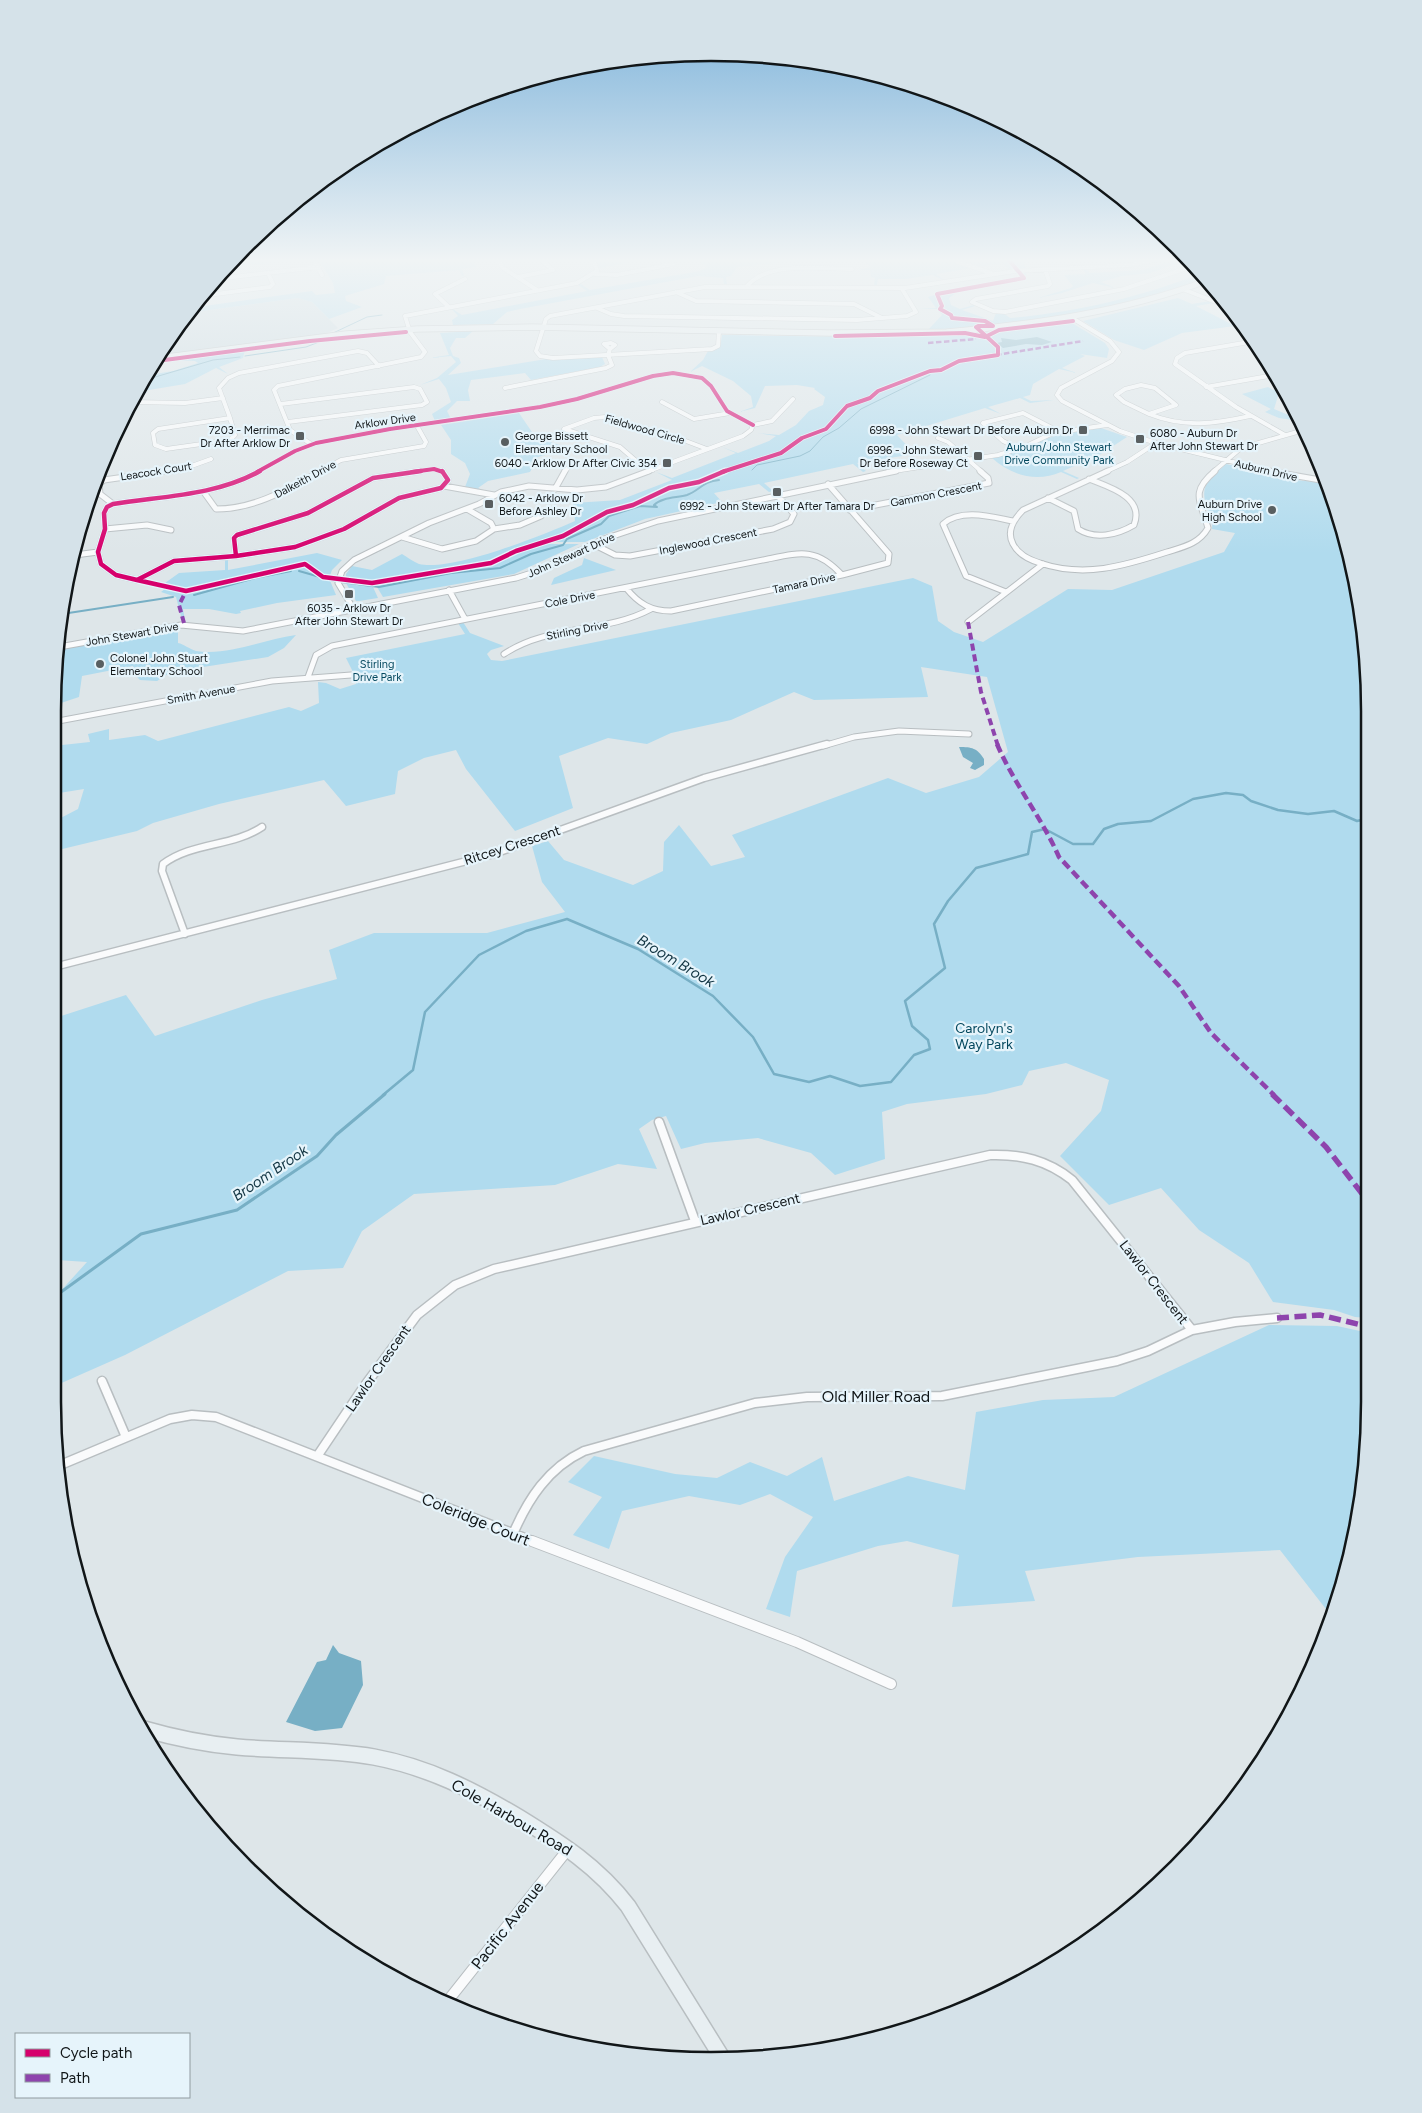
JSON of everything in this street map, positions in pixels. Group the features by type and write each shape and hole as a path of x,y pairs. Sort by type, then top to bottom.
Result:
{"main road":[{"name":"Cole Harbour Road","path":"150,1731 180,1739 237,1747 323,1751 373,1757 408,1765 444,1777 479,1794 569,1848 610,1883 628,1906 718,2052"}],"street":[{"path":"230,418 158,429 153,433 156,446 166,448 232,439 235,435 230,418 219,388 222,382 235,374 250,370 326,357"},
{"path":"370,357 379,366"},
{"path":"311,444 293,434 274,389 280,384 421,357"},
{"path":"544,357 579,357"},
{"path":"505,388 606,368 612,365 609,357"},
{"name":"Auburn Drive","path":"1115,357 1112,361 1063,386 1058,392 1058,396 1064,402 1107,425 1156,443 1285,475 1317,479"},
{"path":"1180,357 1175,362 1177,367 1250,416 1286,435"},
{"name":"Arklow Drive","path":"113,504 204,491 240,480 311,444 334,438 530,409 601,393 650,376 664,374 688,374 701,378 716,391 724,408 753,425"},
{"path":"1206,387 1268,376"},
{"path":"1148,414 1176,405 1152,387 1144,384 1134,385 1116,395 1119,400 1148,414 1168,422 1191,426 1208,425 1250,416"},
{"path":"281,404 412,386 419,388 427,402 423,405 288,422"},
{"path":"140,402 185,403 222,398"},
{"path":"353,608 339,579 343,569 354,560 429,524 467,509 494,495 517,487 580,490 599,488 654,470 748,433 753,425 772,421 793,399"},
{"path":"662,402 694,419 730,413"},
{"path":"1019,449 1002,442 984,423 1014,413 1023,413 1060,432"},
{"name":"Fieldwood Circle","path":"654,470 635,460 623,449 564,429 580,422 605,417 678,438 707,449"},
{"name":"John Stewart Drive","path":"65,646 181,625 196,625 225,632 242,631 526,576 593,544 648,523 828,484 968,460 1019,449 1060,432 1107,425"},
{"name":"Dalkeith Drive","path":"204,491 214,507 219,510 233,509 258,502 285,492 342,460 424,446 426,442 417,426"},
{"path":"1156,443 1127,462 1028,507 1013,521 1010,538 1015,547 1027,557 1043,564 1076,571 1108,570 1194,543 1203,536 1208,528 1199,500 1199,487 1202,482 1226,460 1247,445 1297,432"},
{"path":"938,438 948,442 968,460"},
{"name":"Leacock Court","path":"104,480 178,470 211,459"},
{"name":"Gammon Crescent","path":"850,510 989,484 990,480 968,460"},
{"path":"555,489 564,472 573,463"},
{"path":"236,556 234,538 236,535 308,513 373,478 436,469 441,470 447,479 444,486"},
{"path":"1048,498 1076,512 1079,518 1078,528 1085,533 1110,534 1134,525 1137,513 1131,501 1123,494 1089,479"},
{"name":"Tamara Drive","path":"651,609 664,611 684,609 882,566 888,563 890,559 828,484"},
{"path":"113,504 107,507 104,513 105,529 98,552 101,564 108,571 127,579 137,580 172,562 236,556 310,543 356,524 399,498 444,486 494,495"},
{"name":"Leacock Court","path":"100,492 113,504"},
{"name":"Inglewood Crescent","path":"593,544 615,554 630,556 773,529 790,522 794,514 790,507 777,495"},
{"path":"467,509 491,523 494,529"},
{"path":"1006,592 966,576 944,524 950,518 972,515 1013,521"},
{"path":"402,537 435,549 444,550 485,538 494,529 520,525 541,516"},
{"path":"105,529 150,525 161,526 171,530"},
{"path":"81,554 98,552"},
{"name":"Cole Drive","path":"308,677 316,654 329,646 802,554 817,555 826,559 842,575"},
{"path":"968,622 1043,564"},
{"path":"626,588 639,604 651,609"},
{"path":"449,590 465,619"},
{"name":"Stirling Drive","path":"504,654 525,641 634,618 651,609"},
{"name":"Smith Avenue","path":"61,721 272,681 351,675"},
{"name":"Ritcey Crescent","path":"61,965 494,854 715,775 854,737 899,732 969,734"},
{"path":"186,934 162,871 164,864 176,856 245,837 262,827"},
{"path":"658,1122 695,1222"},
{"name":"Lawlor Crescent","path":"318,1456 412,1320 426,1305 467,1279 494,1270 966,1159 1002,1154 1027,1157 1050,1165 1072,1180 1192,1330"},
{"name":"Old Miller Road","path":"513,1534 524,1510 540,1487 563,1463 584,1451 739,1407 772,1400 824,1396 942,1396 1040,1375 1086,1369 1140,1354 1192,1330 1235,1322 1278,1318"},
{"path":"102,1381 126,1437"},
{"name":"Coleridge Court","path":"65,1463 170,1419 192,1415 224,1419 282,1444 318,1456 513,1534 798,1642 891,1684"},
{"name":"Pacific Avenue","path":"451,1997 569,1848"}],"green space":[{"path":"195,357 243,357 219,367 228,374 216,368 185,384 146,391 156,374 173,371 198,363 195,361 172,360"},
{"path":"452,357 459,358 461,363 448,375 546,359 602,357 605,364 600,367 531,380 525,373 471,380 468,390 470,401 457,401 447,411 451,419 435,421 432,414 451,402 446,388 439,379 420,385 437,378 456,362"},
{"path":"705,357 1084,357 1062,368 1077,373 1059,369 1033,384 1030,395 1023,397 1031,401 1054,400 1030,403 1020,398 988,407 1001,414 985,408 897,435 915,454 857,463 866,471 863,472 853,464 764,483 773,491 769,492 759,484 714,493 722,502 645,519 585,542 554,542 567,536 547,544 579,544 514,574 383,597 377,587 373,587 378,598 356,601 346,583 365,587 346,582 346,574 352,566 372,570 402,554 419,564 434,565 453,563 497,551 575,521 573,503 620,500 672,480 656,472 672,478 736,453 722,447 738,453 769,441 776,436 757,433 779,435 796,425 809,411 823,405 825,397 815,388 797,385 765,386 755,408 739,412 753,407 751,396 733,381 702,366 690,372"},
{"path":"1268,387 1276,389 1279,396 1274,409 1290,415 1292,420 1279,418 1265,412 1271,409 1242,394"},
{"path":"519,413 534,435 559,432 537,438 570,448 538,457 530,472 488,481 478,488 485,491 465,487 470,474 465,463 451,454 451,440 441,425"},
{"name":"Auburn/John Stewart Drive Community Park","path":"1101,428 1127,437 1101,454 1063,471 1079,478 1077,479 1061,472 1042,477 1024,476 1007,469 992,458 1057,435"},
{"path":"1226,464 1295,480 1319,482 1339,543 1348,584 1355,626 1361,711 1361,1317 1334,1310 1273,1302 1249,1263 1199,1230 1161,1188 1109,1205 1060,1156 1101,1111 1109,1080 1066,1063 1029,1071 1022,1085 986,1094 907,1104 882,1112 885,1159 835,1175 811,1153 758,1138 705,1143 681,1149 666,1116 652,1120 639,1129 657,1169 618,1164 555,1185 414,1194 362,1231 343,1268 288,1271 125,1355 61,1383 61,1291 87,1262 61,1260 61,1016 126,995 155,1036 262,1000 337,979 329,950 374,933 487,933 565,912 542,882 532,846 548,841 564,860 633,885 663,871 664,842 679,825 711,866 745,857 732,835 888,778 926,793 979,777 1008,752 987,677 921,667 928,697 814,700 794,692 731,720 671,733 647,744 608,738 559,756 573,808 515,831 466,769 456,750 424,758 398,771 395,794 346,806 324,780 219,804 153,823 137,831 61,849 61,818 78,809 84,789 61,793 61,745 90,742 88,734 109,729 109,740 145,735 158,741 289,707 301,711 319,703 318,682 340,689 356,684 357,680 346,658 465,634 458,623 463,622 470,633 504,646 491,650 487,654 491,660 502,661 913,578 932,586 938,621 954,632 983,642 1068,589 1112,590 1224,552 1235,533 1212,529 1204,495 1207,484"},
{"path":"317,553 342,560 332,570 329,578 336,595 277,603 240,611 241,613 236,614 209,609 183,609 185,620 182,620 176,597 161,592 170,585 165,583 179,573 225,570 225,559 228,559 228,570"},
{"path":"584,558 616,570 551,585 554,578 582,565"},
{"path":"178,629 178,643 196,651 208,652 234,649 296,635 284,648 268,657 171,672 157,681 140,680 135,675 133,666 82,676 79,697 61,703 65,648"},
{"path":"1269,1325 1337,1326 1361,1331 1361,1402 1355,1487 1339,1570 1326,1610 1280,1550 1138,1557 1025,1571 1035,1601 952,1607 959,1555 907,1541 878,1546 797,1571 790,1617 766,1609 785,1557 813,1517 770,1494 740,1505 689,1496 622,1511 609,1549 573,1535 602,1497 568,1482 594,1456 675,1474 717,1478 750,1462 787,1476 822,1457 834,1501 908,1476 965,1490 976,1412 1043,1400 1114,1397"}],"shaded area":[{"path":"959,747 971,748 979,752 984,759 984,765 975,770 970,768 973,763 963,757"},
{"path":"333,1645 339,1653 361,1661 363,1685 342,1728 315,1731 286,1722 317,1662 326,1660"}],"waterway":[{"path":"153,378 213,360 240,357"},
{"path":"752,470 757,465 800,456 810,451 823,437 839,428 861,409 930,375"},
{"path":"299,571 334,581 379,587 451,573 500,568 531,554 563,545 567,539 601,524 609,516 640,506 657,507 654,505 661,500 687,495 709,482 719,480"},
{"path":"194,595 255,578 291,571"},
{"path":"69,613 173,597"},
{"name":"Broom Brook","path":"383,1095 413,1070 425,1012 479,955 526,931 567,919 638,949 713,996 753,1037 774,1074 809,1082 830,1076 860,1086 891,1082 914,1055 930,1049 928,1040 912,1026 905,1001 945,968 934,924 948,901 976,868 1028,854 1032,832 1045,829 1073,844 1093,844 1104,829 1118,824 1151,821 1193,799 1226,793 1243,795 1251,801 1278,810 1308,814 1334,811 1357,821 1361,820"},
{"name":"Broom Brook","path":"61,1292 141,1234 237,1210 317,1156 336,1135 385,1094"}],"marked path":[{"path":"184,623 179,605 186,591"},
{"path":"968,622 981,692 998,745 1004,760 1047,832 1059,857 1179,986 1211,1033 1326,1147 1361,1192"},
{"path":"1277,1318 1320,1315 1361,1325"}],"cycle path":[{"path":"165,360 191,357"},
{"path":"137,580 186,591 305,564 323,577 372,583 491,563 516,551 563,536 583,527 607,512 633,505 669,488 699,482 727,470 781,453 802,438 826,429 847,406 870,398 878,391 930,371 941,370 959,361 988,357"},
{"path":"236,556 234,538 237,535 308,513 373,478 434,469 441,470 448,480 441,488 399,498 344,529 295,547 236,556 174,561 137,580 116,575 101,564 98,552 105,529 104,513 107,507 113,504 189,494 234,483 255,474 295,451 316,443 390,429 540,407 577,399 663,374 684,373 702,378 711,386 727,411 753,425"}],"place":[{"name":"6998 - John Stewart Dr Before Auburn Dr","path":"1083,430"},
{"name":"7203 - Merrimac Dr After Arklow Dr","path":"300,436"},
{"name":"6080 - Auburn Dr After John Stewart Dr","path":"1140,439"},
{"name":"George Bissett Elementary School","path":"505,442"},
{"name":"6996 - John Stewart Dr Before Roseway Ct","path":"978,456"},
{"name":"6040 - Arklow Dr After Civic 354","path":"667,463"},
{"name":"6992 - John Stewart Dr After Tamara Dr","path":"777,492"},
{"name":"6042 - Arklow Dr Before Ashley Dr","path":"489,504"},
{"name":"Auburn Drive High School","path":"1272,510"},
{"name":"6035 - Arklow Dr After John Stewart Dr","path":"349,594"},
{"name":"Colonel John Stuart Elementary School","path":"100,664"}],"park label":[{"name":"Stirling Drive Park","path":"377,670"},
{"name":"Carolyn's Way Park","path":"984,1036"}]}
